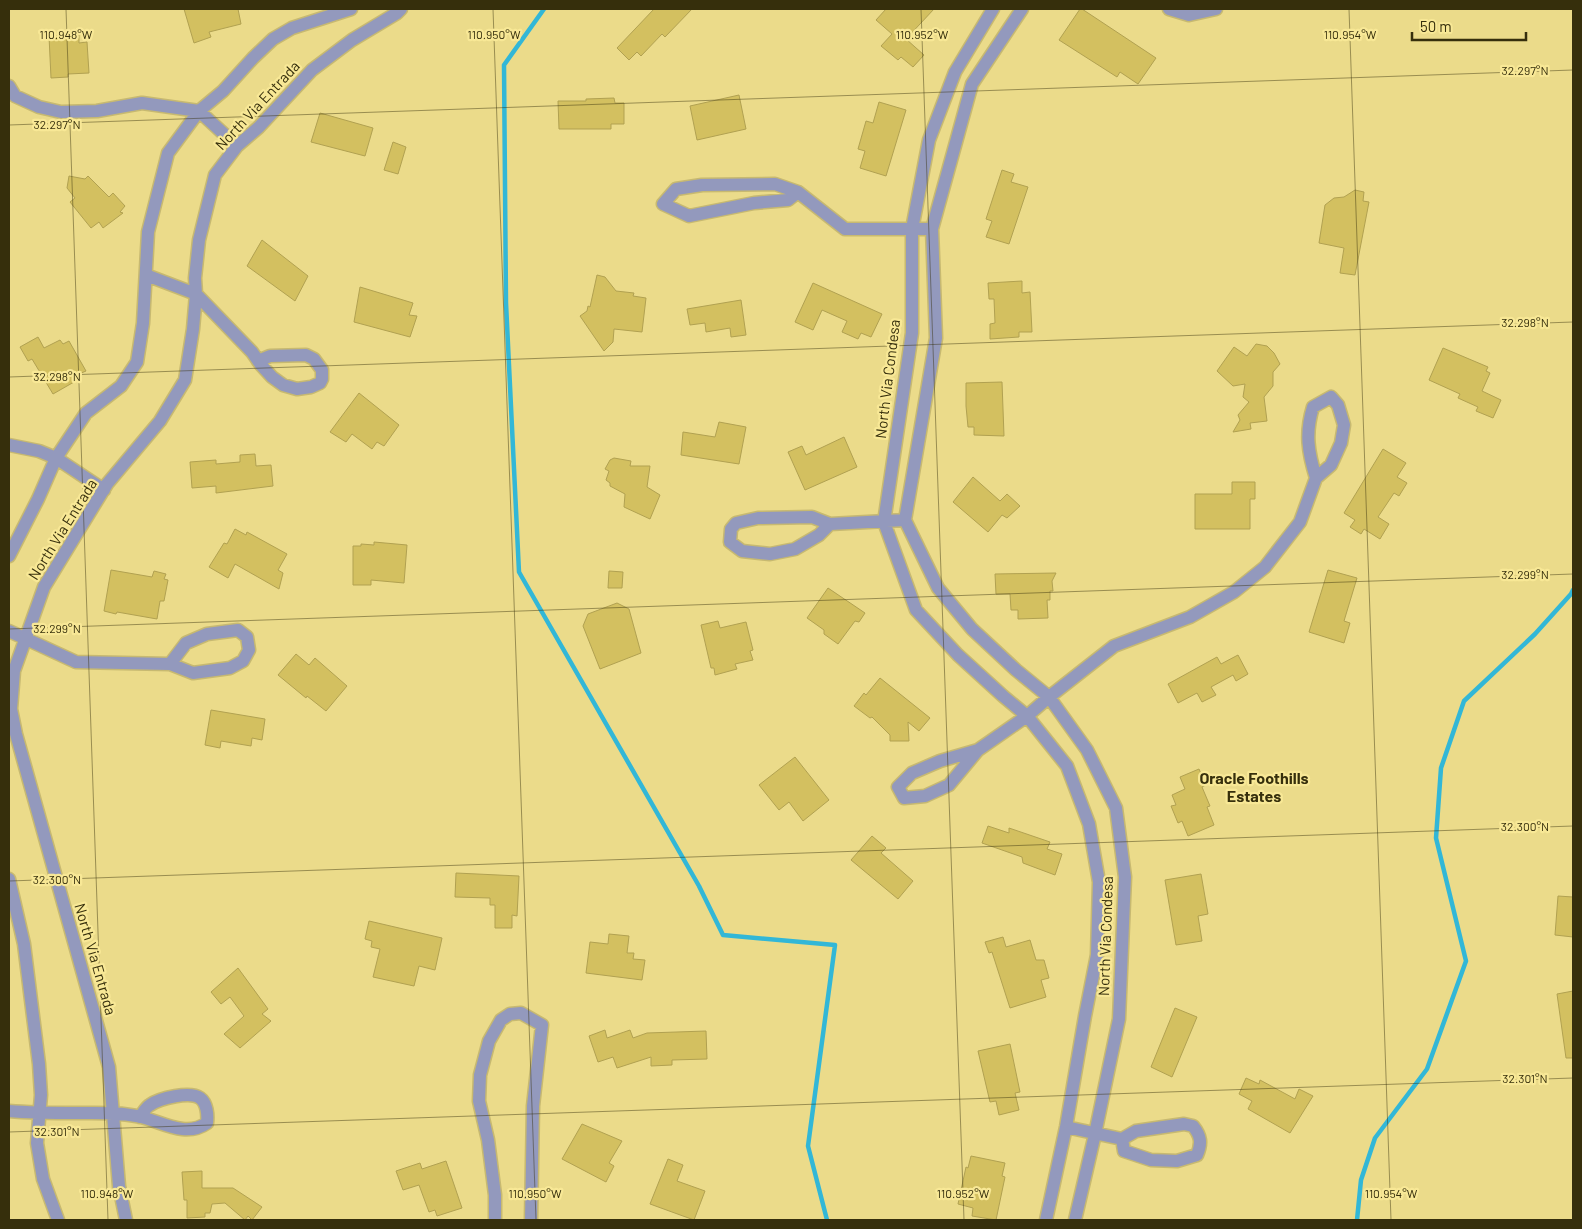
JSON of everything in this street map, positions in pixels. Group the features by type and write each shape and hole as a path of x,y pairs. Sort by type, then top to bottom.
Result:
{"street":[{"name":"North Via Entrada","path":"9,556 56,458 86,413 121,386 137,362 142,323 148,232 168,153 199,111 223,90 273,39 292,28 351,9"},
{"name":"North Via Entrada","path":"126,1220 119,1186 109,1067 12,735 11,709 14,671 44,587 104,490 160,421 185,380 193,329 199,240 215,175 237,146 259,127 312,70 352,40 401,9"},
{"name":"North Via Condesa","path":"993,9 955,72 929,140 912,229 912,333 884,522 916,610 958,655 1027,716 1067,766 1089,824 1099,882 1097,955 1066,1127 1046,1220"},
{"path":"830,524 819,535 795,549 770,554 742,551 730,542 731,529 736,524 758,518 812,517 830,524 905,520 936,338 932,229 972,84 1022,9"},
{"path":"1170,9 1189,14 1216,9"},
{"path":"9,86 14,96 39,107 61,112 97,111 142,103 199,111 237,146"},
{"path":"735,184 736,207"},
{"path":"798,192 788,200 754,203 689,216 663,204 676,189 702,185 775,184 798,192 845,229 932,229"},
{"path":"146,275 196,294 252,352 258,361 272,377 283,385 297,389 311,387 320,383 322,379 322,370 314,359 306,355 270,356 258,361"},
{"path":"978,750 940,761 912,773 898,787 904,798 925,796 949,786 978,750 1027,716 1114,646 1190,617 1234,592 1265,567 1300,522 1316,478 1331,465 1341,443 1344,425 1338,406 1331,397 1313,407 1308,421 1308,446 1316,478"},
{"path":"9,445 39,451 56,458 104,490"},
{"name":"North Via Condesa","path":"905,520 938,588 972,629 1016,670 1049,697 1088,750 1116,808 1125,877 1119,1019 1075,1220"},
{"path":"9,631 76,662 170,664 193,673 230,668 243,661 249,650 247,637 238,630 207,634 186,643 170,664"},
{"path":"9,879 24,944 39,1064 41,1095 37,1143 42,1178 58,1220"},
{"path":"495,1220 495,1195 491,1162 479,1101 480,1075 489,1041 500,1020 510,1014 521,1013 542,1025 533,1106 531,1220"},
{"path":"9,1111 112,1113 140,1117 181,1129 199,1129 207,1123 208,1117 205,1104 200,1097 190,1095 166,1098 150,1105 140,1117"},
{"path":"1066,1127 1122,1139 1136,1130 1184,1124 1193,1126 1197,1130 1200,1135 1200,1146 1198,1155 1177,1161 1150,1160 1124,1151 1122,1139"}],"building":[{"path":"184,9 238,9 241,24 209,32 211,37 194,43"},
{"path":"654,9 692,9 665,37 662,34 641,56 637,52 629,60 617,48"},
{"path":"886,9 934,9 906,39 924,55 913,67 901,57 898,60 881,46 892,34 876,20"},
{"path":"1080,9 1156,58 1138,84 1120,72 1117,77 1059,40"},
{"path":"79,35 79,43 87,42 89,73 68,74 68,77 51,78 49,36"},
{"path":"739,95 746,129 697,140 690,106"},
{"path":"614,98 615,103 624,103 624,124 611,124 611,129 559,129 558,101"},
{"path":"879,102 906,110 886,176 860,168 865,151 858,149 866,121 873,123"},
{"path":"320,113 373,128 365,156 311,142"},
{"path":"393,142 406,147 398,174 384,170"},
{"path":"1002,170 1014,174 1011,182 1028,187 1009,244 986,237 992,221 986,219"},
{"path":"69,176 85,179 88,176 109,197 113,193 125,206 120,212 123,213 103,228 99,222 91,228 70,202 75,198 67,188"},
{"path":"1355,190 1364,192 1363,201 1369,202 1355,275 1340,273 1344,248 1319,243 1325,205 1334,198 1344,197"},
{"path":"262,240 308,276 295,301 247,266"},
{"path":"597,275 605,277 616,291 634,293 633,296 646,298 642,332 614,329 613,342 604,351 580,316 587,311 588,306 590,307"},
{"path":"1022,281 1022,293 1030,292 1032,332 1019,332 1019,337 990,339 990,324 995,323 994,299 989,299 988,283"},
{"path":"813,283 882,314 871,337 861,333 858,339 842,332 847,321 822,310 813,330 795,322"},
{"path":"360,287 413,303 409,315 417,316 410,337 354,322"},
{"path":"741,300 746,335 731,337 730,328 706,332 705,323 690,325 687,309"},
{"path":"38,337 44,348 60,340 63,344 69,341 86,371 79,374 81,378 53,394 32,359 28,361 20,347"},
{"path":"1256,344 1267,346 1274,353 1280,364 1273,372 1273,386 1264,397 1267,421 1250,423 1251,429 1233,432 1240,420 1238,415 1249,402 1243,397 1245,384 1233,386 1217,371 1234,347 1247,356"},
{"path":"1443,348 1488,367 1486,371 1490,373 1482,391 1501,400 1493,418 1476,411 1478,407 1458,398 1460,394 1429,380"},
{"path":"1002,382 1004,436 974,435 974,427 968,427 966,383"},
{"path":"359,393 399,425 384,446 377,442 372,449 352,434 346,442 330,432"},
{"path":"719,422 746,427 739,464 681,455 683,432 715,437"},
{"path":"844,437 857,467 805,490 788,452 802,446 806,455"},
{"path":"1383,449 1406,463 1397,477 1407,483 1399,496 1394,493 1378,517 1389,524 1380,539 1364,529 1361,534 1350,527 1355,520 1344,513"},
{"path":"255,454 256,466 271,465 273,486 216,493 216,486 192,488 190,462 216,460 216,464 240,462 240,455"},
{"path":"614,458 631,461 630,466 650,466 647,487 660,495 650,519 624,507 625,494 610,486 610,483 606,480 609,471 605,469 610,460"},
{"path":"973,477 1000,501 1007,494 1020,506 1007,518 1002,515 988,532 953,502"},
{"path":"1232,482 1255,482 1255,499 1250,499 1250,529 1195,529 1195,494 1232,494"},
{"path":"235,529 246,535 247,532 287,554 278,570 283,573 279,589 235,564 228,578 209,567 224,543 227,544"},
{"path":"374,542 407,545 404,583 371,580 371,585 353,585 353,546 361,546 361,544 374,545"},
{"path":"111,570 152,577 154,571 166,574 164,579 168,580 164,601 160,601 157,619 104,611"},
{"path":"1328,570 1357,578 1344,621 1350,623 1344,643 1309,632"},
{"path":"609,571 623,572 622,588 608,588"},
{"path":"1056,573 1052,581 1053,591 1050,591 1050,600 1047,600 1048,618 1018,619 1018,610 1011,610 1010,594 996,594 995,574"},
{"path":"828,588 865,613 859,622 855,621 838,644 824,634 824,630 807,618"},
{"path":"617,603 629,609 641,653 600,669 583,626 588,614"},
{"path":"718,621 720,628 746,622 753,650 750,651 753,660 735,664 737,669 715,675 714,668 711,668 701,625"},
{"path":"296,654 309,665 315,658 347,686 326,711 307,696 306,698 278,675"},
{"path":"1238,655 1248,674 1236,681 1233,675 1211,687 1216,695 1202,702 1197,693 1178,703 1168,684 1217,657 1221,664"},
{"path":"880,678 930,718 919,731 908,722 909,741 890,741 890,735 872,717 870,718 854,706 864,693 866,695"},
{"path":"211,710 265,719 262,740 252,738 251,746 221,741 220,748 205,745"},
{"path":"795,757 829,800 803,821 789,802 779,810 759,785"},
{"path":"1199,769 1206,785 1202,787 1210,806 1207,807 1214,825 1188,836 1182,821 1178,823 1171,806 1176,805 1172,795 1185,789 1180,777"},
{"path":"988,826 1009,833 1009,828 1050,842 1047,849 1062,854 1055,875 1023,863 1022,857 982,843"},
{"path":"872,836 886,848 881,853 913,881 898,899 851,860"},
{"path":"456,873 519,876 517,916 512,915 512,928 495,928 495,905 490,905 490,898 455,897"},
{"path":"1201,874 1208,914 1198,916 1202,941 1176,945 1165,880"},
{"path":"1558,896 1573,897 1573,937 1555,935"},
{"path":"369,921 442,938 435,970 419,966 414,986 373,977 380,949 371,947 372,941 365,939"},
{"path":"609,934 629,936 627,953 634,953 633,959 645,960 642,980 586,973 590,942 608,944"},
{"path":"1003,937 1006,947 1030,940 1036,960 1044,960 1049,978 1041,980 1046,997 1010,1008 992,952 989,953 985,942"},
{"path":"238,968 268,1009 262,1014 271,1021 240,1048 224,1034 244,1016 230,997 221,1004 211,992"},
{"path":"1573,991 1573,1058 1566,1058 1557,994"},
{"path":"1175,1008 1197,1017 1172,1077 1151,1067"},
{"path":"605,1030 607,1038 630,1030 633,1038 647,1033 706,1031 707,1059 672,1060 672,1065 651,1066 651,1057 617,1068 613,1057 598,1062 589,1036"},
{"path":"1010,1044 1020,1092 1015,1093 1019,1110 999,1115 996,1101 990,1102 978,1051"},
{"path":"1246,1078 1259,1084 1260,1080 1295,1099 1299,1089 1313,1096 1290,1133 1248,1109 1252,1101 1239,1094"},
{"path":"582,1124 622,1141 609,1163 614,1166 606,1182 562,1159"},
{"path":"971,1156 1005,1163 1002,1176 1005,1177 996,1220 972,1216 973,1208 958,1204 966,1167 968,1168"},
{"path":"668,1159 683,1165 677,1181 705,1191 694,1220 650,1204"},
{"path":"446,1161 462,1208 437,1216 435,1210 429,1212 419,1185 403,1190 396,1171 420,1163 422,1169"},
{"path":"202,1171 202,1188 233,1188 262,1207 252,1220 248,1216 245,1220 225,1203 212,1204 210,1213 205,1213 205,1217 187,1218 187,1200 184,1200 182,1172"}],"waterway":[{"path":"544,9 504,65 506,303 519,572 699,886 723,935 835,945 808,1146 827,1220"},
{"path":"1357,1220 1361,1180 1375,1138 1427,1069 1466,961 1436,838 1441,768 1464,701 1535,634 1573,590"}],"district":[{"name":"Oracle Foothills Estates","path":"1254,786"}]}
